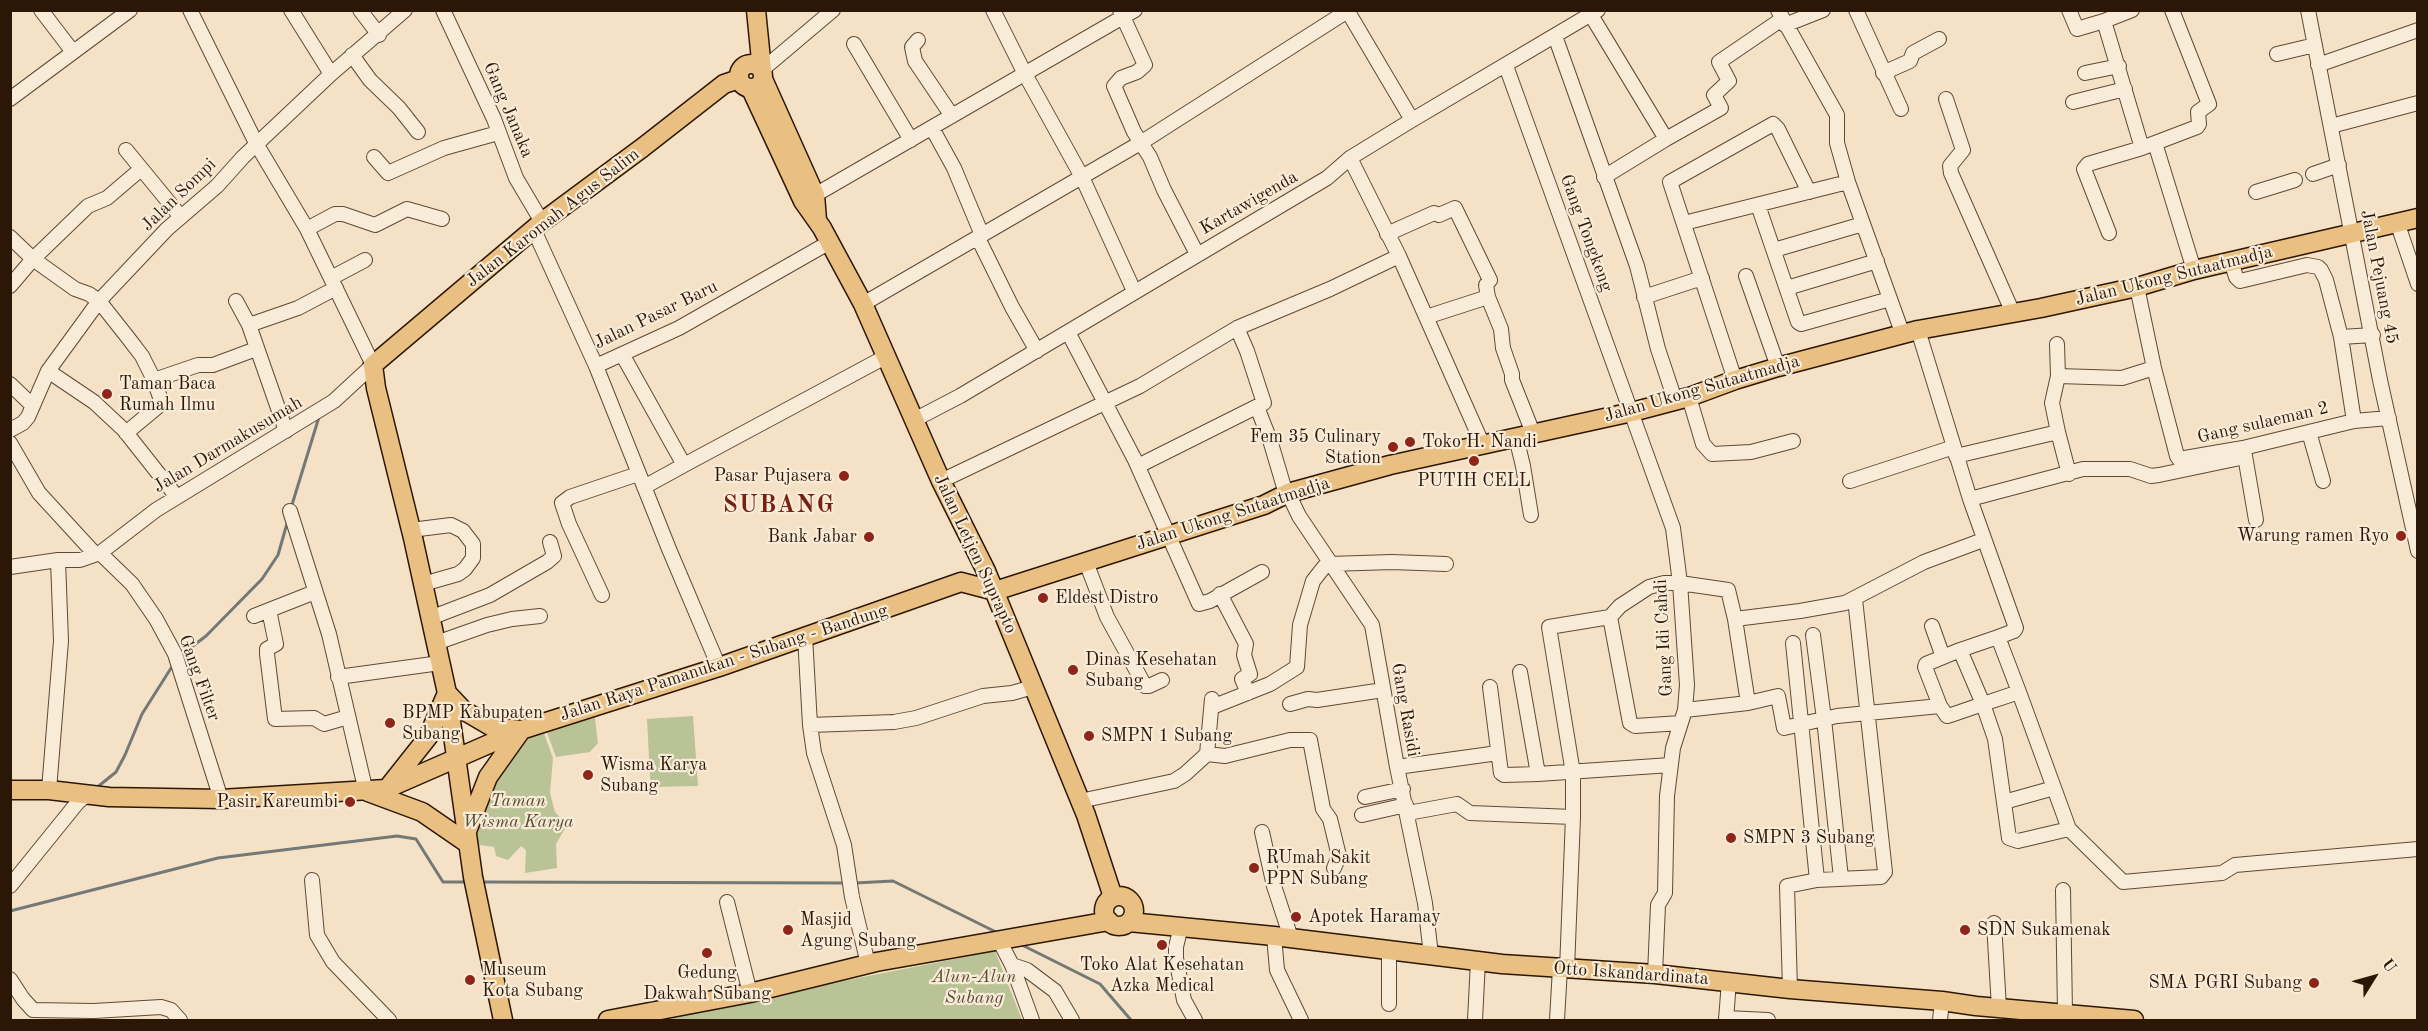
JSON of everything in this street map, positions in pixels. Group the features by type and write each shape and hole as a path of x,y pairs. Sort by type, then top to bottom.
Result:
{"main road":[{"path":"752,77 757,19"},
{"name":"Jalan Letjen Suprapto","path":"752,77 809,198 817,220 863,304 940,481 995,591 1080,801 1113,897"},
{"name":"Jalan Karomah Agus Salim","path":"373,365 538,226 723,84 752,77"},
{"name":"Jalan Ukong Sutaatmadja","path":"995,591 1264,505 1287,494 1390,465 1482,443 1632,412 1682,399 1778,367 1911,333 2137,287 2194,270 2418,218"},
{"path":"373,365 376,388 411,530 447,693 466,838 503,1020"},
{"path":"979,556 961,582 995,591"},
{"name":"Jalan Raya Pamanukan - Subang - Bandung","path":"10,790 49,790 109,797 221,799 386,789 521,730 719,667 961,582"},
{"path":"447,693 463,710 492,727 521,730 488,777 466,838"},
{"path":"386,789 428,737 447,693"},
{"path":"366,792 422,812 466,838"},
{"path":"608,1020 750,993 868,964 1109,921 1116,925 1129,922 1134,909 1130,901 1122,896 1113,897 1105,908 1109,921"},
{"name":"Otto Iskandardinata","path":"1129,922 1282,937 1478,961 1655,974 1790,989 1942,1001 2058,1015 2134,1020"}],"street":[{"path":"41,10 73,52"},
{"path":"10,99 130,10"},
{"path":"190,10 257,145 307,229 373,365"},
{"path":"291,10 331,74"},
{"path":"360,10 379,35"},
{"name":"Jalan Sompi","path":"10,430 23,423 48,371 99,301 181,217 217,186 331,74 379,35 405,10"},
{"name":"Gang Janaka","path":"443,10 495,119 498,133 516,178 538,226"},
{"path":"752,77 833,10"},
{"path":"993,10 1025,75 1082,177 1134,291"},
{"path":"1604,177 1721,108 1714,95 1729,81 1718,63 1782,18 1823,10"},
{"path":"1856,10 1900,109"},
{"path":"2069,10 2077,29 2105,23 2132,10"},
{"path":"2109,233 2084,169 2088,164 2197,127 2198,112 2209,104 2172,10"},
{"name":"Jalan Pejuang 45","path":"2308,10 2389,418 2418,551"},
{"path":"863,304 1142,142 1348,11 1412,120"},
{"path":"809,198 1025,75 1126,13 1145,65 1137,72 1121,78 1114,86 1134,132 1142,142 1197,254"},
{"path":"1595,13 1666,140"},
{"name":"Kartawigenda","path":"915,420 1037,351 1134,291 1327,178 1350,158 1595,13"},
{"path":"1782,18 1837,116 1837,143 1848,182 1890,299 1911,333 2016,628 2014,631 1926,664 1925,667 1940,706 1948,716 2019,692"},
{"path":"2105,23 2125,89 2194,270"},
{"path":"2318,65 2418,30"},
{"path":"1555,36 1637,266 1658,349 1703,444 1712,454 1751,452 1793,441"},
{"path":"1883,73 1910,61 1913,52 1939,39"},
{"path":"918,40 912,47 915,61 952,116"},
{"path":"854,44 910,140"},
{"path":"2277,54 2315,45"},
{"path":"352,55 370,80 399,108 418,132"},
{"name":"Gang Tongkeng","path":"1506,66 1632,412"},
{"path":"2085,72 2119,66"},
{"path":"2073,102 2125,89"},
{"path":"1946,99 1963,150 1950,166 1951,173 2013,313"},
{"path":"2331,126 2418,103"},
{"path":"1735,380 1671,182 1773,124 1778,129 1809,192"},
{"path":"932,128 954,168 980,236 1012,307 1037,351"},
{"path":"374,157 388,173 438,150 498,133"},
{"path":"126,150 181,217"},
{"path":"1350,158 1399,256 1482,443"},
{"path":"2313,174 2339,165"},
{"path":"10,286 33,259 88,206 107,198 141,169"},
{"path":"2256,192 2295,180"},
{"path":"1684,223 1848,182"},
{"path":"1758,205 1798,322 1804,325 1890,299"},
{"path":"1387,234 1434,213 1439,215 1455,208 1490,280 1486,285 1488,297 1501,329 1503,348 1512,374 1524,435 1523,466 1531,515"},
{"path":"307,229 335,214 343,214 375,225 407,209 442,219"},
{"path":"2397,222 2418,284"},
{"path":"1774,250 1863,224"},
{"name":"Jalan Pasar Baru","path":"538,226 596,366 679,328 830,242"},
{"path":"10,237 33,259 75,289 99,301 142,356 162,403 126,433"},
{"path":"940,481 1140,386 1237,328 1330,289 1399,256"},
{"path":"249,325 298,308 365,260"},
{"path":"1787,288 1877,261"},
{"path":"2231,261 2236,277 2240,281 2307,265 2318,267 2326,280 2341,337 2354,422"},
{"path":"1746,276 1778,367"},
{"path":"1644,297 1702,278"},
{"name":"Gang sulaeman 2","path":"2137,287 2154,368 2176,456 2179,459 2244,452 2309,432 2354,422 2389,418"},
{"path":"1426,317 1488,297"},
{"path":"236,301 249,325 285,431"},
{"path":"1138,466 1264,403 1237,328"},
{"path":"1068,332 1138,466 1199,604 1210,601 1262,572"},
{"path":"2341,337 2373,335"},
{"path":"2057,344 2058,376 2052,403 2069,474"},
{"path":"153,380 198,365 213,365 256,349"},
{"path":"622,354 684,465"},
{"path":"644,487 887,356"},
{"name":"Jalan Darmakusumah","path":"98,553 156,510 334,402 373,365"},
{"path":"596,366 638,474 719,667"},
{"path":"2058,376 2122,378 2154,368"},
{"path":"48,371 90,399 126,433 177,497"},
{"path":"10,384 33,405"},
{"name":"Gang Rasidi","path":"1257,406 1287,494 1330,564 1372,625 1397,767 1425,903 1431,956"},
{"name":"Gang Idi Cahdi","path":"1632,412 1673,528 1680,583 1687,685 1683,716 1672,748 1667,796 1665,892 1658,905 1655,974"},
{"path":"1850,481 1955,452 2058,432"},
{"path":"2309,432 2323,481"},
{"name":"Gang Filter","path":"10,443 39,493 132,584 156,619 175,654 221,799"},
{"path":"1970,499 2083,469 2130,469 2151,476 2244,452 2256,520"},
{"path":"602,595 569,525 562,503 570,497 638,474"},
{"path":"290,511 329,634 366,792"},
{"path":"411,530 451,525 463,531 473,544 473,558 465,569 458,574 423,584"},
{"path":"1735,619 1800,611 1855,599 1924,562 1983,540"},
{"path":"430,618 490,595 519,580 554,556 550,542"},
{"path":"10,567 58,560 80,560 98,553"},
{"path":"49,790 61,641 58,560"},
{"path":"1086,562 1107,617 1145,686 1162,680"},
{"path":"1080,801 1174,781 1207,754 1212,703 1270,684 1297,667 1300,625 1313,581 1319,571 1330,564 1392,562 1446,564"},
{"path":"1557,1020 1564,968 1573,817 1573,773 1549,627 1610,617 1620,606 1649,587 1664,583 1680,583 1729,591 1748,703"},
{"path":"254,616 315,592"},
{"path":"1220,594 1246,644 1244,655 1250,674 1242,679 1248,693"},
{"path":"1790,989 1787,886 1817,880 1881,877 1885,873 1855,599"},
{"path":"269,610 276,644 268,649 267,654 275,719 314,718 324,724 348,717"},
{"path":"436,643 487,625 540,616"},
{"path":"1610,617 1630,723 1635,726 1778,696 1784,728 1868,712 1940,706"},
{"path":"1932,626 1943,657"},
{"path":"1813,635 1840,878"},
{"path":"805,636 810,725 814,753 844,845 852,897 868,964"},
{"path":"1998,637 2069,829 2123,882 2222,873 2235,866 2418,849"},
{"path":"1793,643 1817,880"},
{"path":"1960,650 1983,704 1998,751 2007,834 2011,840 2069,829"},
{"path":"338,677 440,663"},
{"path":"1520,672 1538,774"},
{"path":"810,725 894,722 916,718 983,696 1012,693 1034,687"},
{"path":"1490,687 1503,775 1573,773 1671,765"},
{"path":"1290,704 1308,699 1317,700 1383,690"},
{"path":"1207,754 1225,756 1290,740 1310,740 1323,809 1330,819 1339,855 1334,868"},
{"path":"1397,767 1498,753"},
{"path":"2004,802 2054,788"},
{"path":"1365,797 1403,789"},
{"path":"10,886 78,802 88,794"},
{"path":"1362,815 1456,804 1470,813 1573,817"},
{"path":"1262,832 1275,886 1282,937 1277,970 1296,1019"},
{"path":"312,880 317,935 333,962 389,1020"},
{"path":"2058,1015 2063,890"},
{"path":"727,902 750,993"},
{"path":"1994,922 2000,1008"},
{"path":"1181,926 1176,958 1184,1000 1195,1020"},
{"path":"999,940 1012,965 1032,1020"},
{"path":"1389,950 1389,1004"},
{"path":"1475,1020 1478,961"},
{"path":"1012,965 1027,970 1055,991 1072,1020"},
{"path":"10,979 34,1015 161,1007 171,1010 180,1020"},
{"path":"1728,981 1726,1019 1768,1020"},
{"path":"1940,1020 1942,1001"}],"green space":[{"path":"594,710 598,743 590,752 556,757 545,727"},
{"path":"693,716 698,786 653,787 650,778 647,719"},
{"name":"Taman Wisma Karya","path":"542,728 553,758 550,793 555,812 567,825 556,844 557,868 525,873 526,850 521,846 508,860 496,856 494,847 480,845 475,856 473,831 492,779 523,735"},
{"name":"Alun-Alun Subang","path":"995,951 1022,1020 645,1020"}],"waterway":[{"path":"291,508 319,417"},
{"path":"181,655 206,636 262,579 278,555 288,520"},
{"path":"95,789 116,772 142,714 173,665"},
{"path":"10,911 218,858 397,836 416,839 443,882 463,882"},
{"path":"855,883 893,881 998,933"},
{"path":"481,882 845,883"},
{"path":"1020,944 1100,984 1131,1020"}],"place":[{"name":"Taman Baca Rumah Ilmu","path":"107,394"},
{"name":"Toko H. Nandi","path":"1410,442"},
{"name":"Fem 35 Culinary Station","path":"1393,447"},
{"name":"PUTIH CELL","path":"1474,461"},
{"name":"Pasar Pujasera","path":"844,476"},
{"name":"Warung ramen Ryo","path":"2401,536"},
{"name":"Bank Jabar","path":"869,537"},
{"name":"Eldest Distro","path":"1043,598"},
{"name":"Dinas Kesehatan Subang","path":"1073,670"},
{"name":"BPMP Kabupaten Subang","path":"390,723"},
{"name":"SMPN 1 Subang","path":"1089,736"},
{"name":"Wisma Karya Subang","path":"588,775"},
{"name":"Pasir Kareumbi","path":"350,802"},
{"name":"SMPN 3 Subang","path":"1731,838"},
{"name":"RUmah Sakit PPN Subang","path":"1254,868"},
{"name":"Apotek Haramay","path":"1296,917"},
{"name":"Masjid Agung Subang","path":"788,930"},
{"name":"SDN Sukamenak","path":"1965,930"},
{"name":"Toko Alat Kesehatan Azka Medical","path":"1162,945"},
{"name":"Gedung Dakwah Subang","path":"707,953"},
{"name":"Museum Kota Subang","path":"470,980"},
{"name":"SMA PGRI Subang","path":"2314,983"}],"district":[{"name":"SUBANG","path":"779,506"}]}
